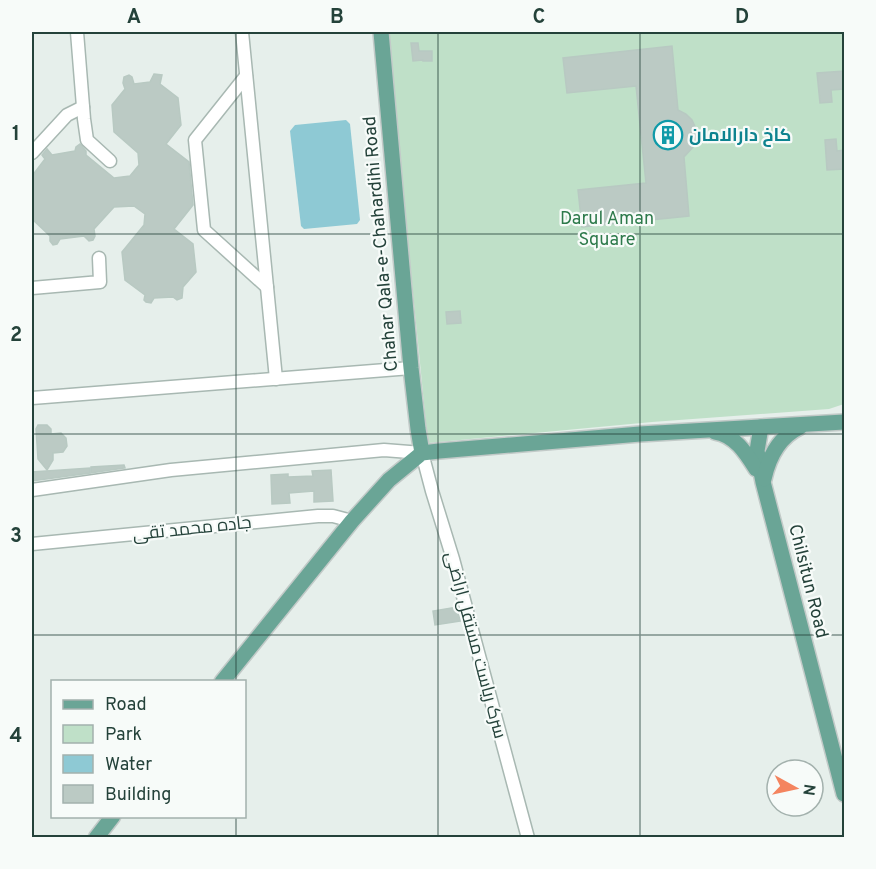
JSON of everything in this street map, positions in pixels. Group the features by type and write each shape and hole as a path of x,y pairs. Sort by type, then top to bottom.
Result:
{"main road":[{"name":"Chahar Qala-e-Chahardihi Road","path":"381,32 411,368 422,453"},
{"path":"223,680 352,521 389,480 422,453 640,434 844,422"},
{"path":"763,482 769,460 780,441 790,432 804,425"},
{"path":"761,427 757,451 763,482"},
{"path":"697,431 720,433 732,439 746,451 763,482"},
{"name":"Chilsitun Road","path":"763,482 844,794"},
{"path":"96,837 111,818"}],"street":[{"path":"77,32 87,140 110,161"},
{"path":"242,32 276,379"},
{"path":"246,76 195,140 204,230 267,287"},
{"path":"32,153 67,115 83,107"},
{"path":"32,288 100,282 99,258"},
{"path":"32,398 411,368"},
{"path":"32,490 171,470 384,450 422,453"},
{"name":"سرک ریاست مستقل اراضی","path":"422,453 528,837"},
{"name":"جاده محمد تقی","path":"32,544 318,516 333,516 352,521"}],"green space":[{"name":"Darul Aman Square","path":"387,32 844,32 844,404 829,409 652,422 428,443"}],"water":[{"path":"346,120 350,124 360,220 357,224 304,229 301,226 290,131 295,125"}],"building":[{"path":"411,43 418,43 419,51 432,51 432,61 413,61"},
{"name":"کاخ دارالامان","path":"672,46 678,110 692,120 696,129 696,141 684,157 689,216 582,227 578,190 646,183 636,86 567,93 563,58"},
{"path":"844,71 844,89 831,90 832,102 820,103 817,73"},
{"path":"154,74 162,75 160,84 178,98 181,125 166,144 189,162 193,205 174,229 193,244 196,272 183,287 182,298 177,300 173,297 154,298 151,303 146,302 145,295 125,280 122,252 144,225 145,214 134,206 114,207 94,229 93,240 89,241 84,236 60,239 57,244 53,245 50,236 32,219 32,176 45,159 42,155 47,149 52,155 75,151 80,144 86,151 86,155 114,178 130,176 139,165 138,153 114,132 112,105 125,89 124,77 129,75 132,77 134,84 150,82"},
{"path":"836,139 837,151 844,150 844,169 827,170 825,140"},
{"path":"460,311 461,323 447,324 446,312"},
{"path":"38,425 47,425 51,429 51,434 61,433 66,438 67,446 63,452 53,453 53,460 47,470 38,459 36,429"},
{"path":"124,465 125,468 91,473 91,467"},
{"path":"90,468 90,473 32,481 32,472"},
{"path":"331,470 333,501 314,502 314,491 289,493 290,503 272,504 271,475 313,476 312,471"},
{"path":"457,607 461,621 435,625 433,611"}],"place":[{"name":"کاخ دارالامان","path":"668,135"}]}
